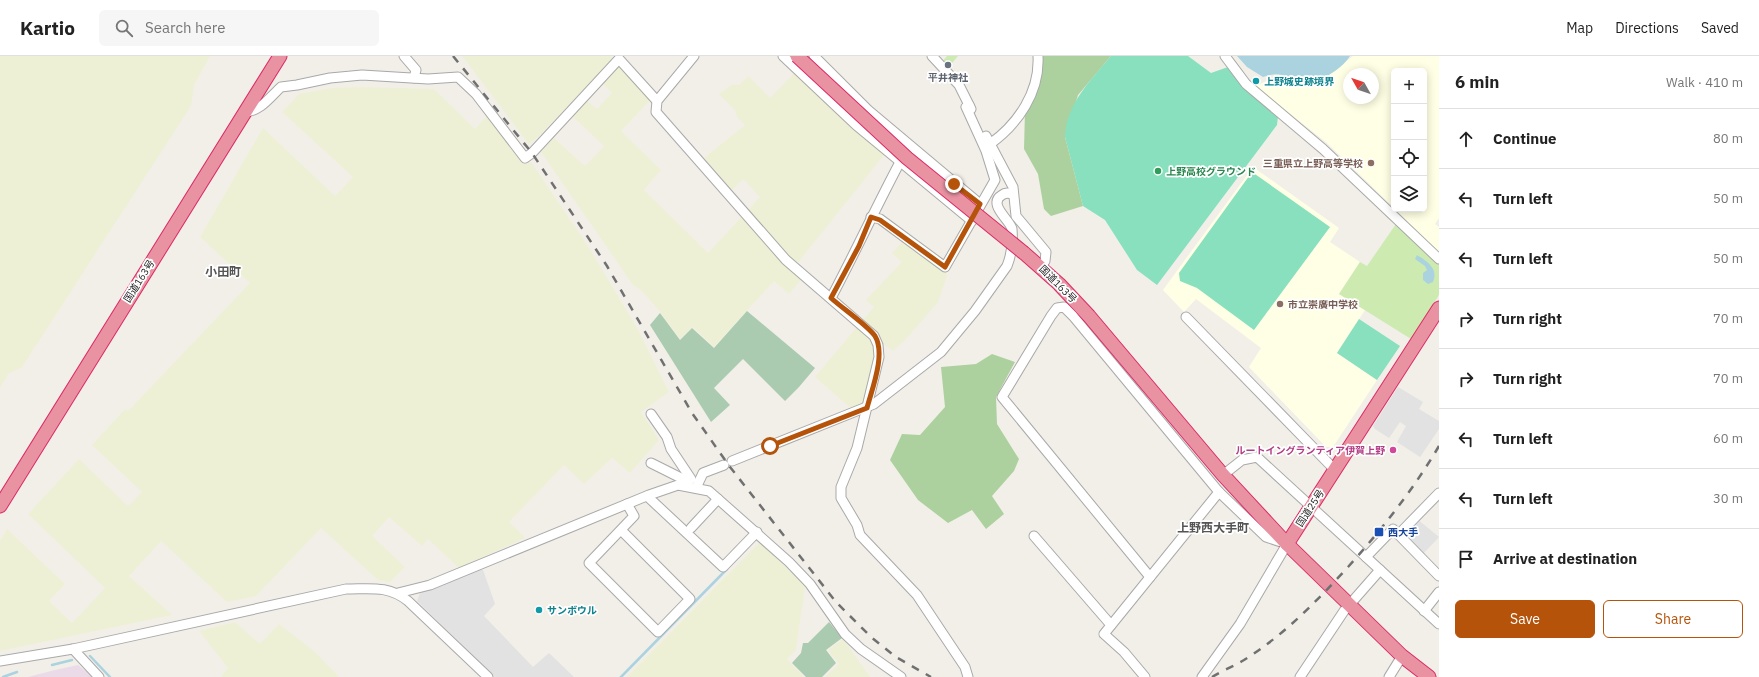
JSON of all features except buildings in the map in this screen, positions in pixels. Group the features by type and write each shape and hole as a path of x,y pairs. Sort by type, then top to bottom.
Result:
{"highway":[{"name":"国道163号","path":"0,506 280,56"},
{"name":"国道163号","path":"797,56 907,158 1041,266 1088,316 1223,475 1287,544"},
{"name":"国道25号","path":"1287,544 1310,506 1435,323 1439,308"},
{"path":"1287,544 1402,656 1429,677"}],"street":[{"path":"404,56 416,70 414,78"},
{"path":"694,56 657,101 656,112 786,260 874,336 878,345 879,356 857,448 841,487 841,498 857,526 860,536 917,595 965,667 968,677"},
{"path":"783,56 856,125 972,221"},
{"path":"814,56 868,110 980,204"},
{"path":"932,56 959,85 1013,187 1016,216 1046,252 1045,261 1041,266"},
{"path":"990,144 1011,127 1035,87 1038,56"},
{"path":"1225,56 1246,84 1323,149 1439,259"},
{"path":"244,112 252,112 263,105 281,87 286,85 297,85 330,78 362,75 428,79 458,77 476,94 525,158 532,153 619,59 657,101"},
{"path":"871,217 880,220 945,267 995,180 986,151 966,107 969,104"},
{"path":"831,298 859,246 871,217 900,162"},
{"path":"398,593 430,585 626,504 678,485 703,473 867,408 941,352 966,322 1008,266 1012,230 999,210 998,200 1000,195 1005,193 1014,194"},
{"path":"1150,577 1002,398 1057,308 1064,308 1078,322 1219,492 1266,537 1287,544 1240,624 1203,675 1192,677"},
{"path":"1186,317 1335,470"},
{"path":"651,414 667,437 671,449 689,480"},
{"path":"1223,475 1242,460 1257,457 1439,624"},
{"path":"651,463 689,480"},
{"path":"696,488 703,473"},
{"path":"678,485 709,491 757,532 810,584 845,634 861,649 901,677"},
{"path":"1145,677 1124,652 1104,634 1219,492"},
{"path":"1399,534 1439,493"},
{"path":"647,496 723,567 757,532"},
{"path":"691,528 718,499"},
{"path":"621,530 690,599 658,632 589,563 634,516 626,504"},
{"path":"1366,557 1393,529 1439,576"},
{"path":"1034,536 1111,625"},
{"path":"1300,677 1350,605 1380,570"},
{"path":"0,661 73,649 346,589 383,589 398,593 488,677"},
{"path":"1424,611 1439,592"},
{"path":"73,649 99,677"},
{"path":"1389,677 1402,656"}],"shaded area":[{"path":"0,56 210,56 194,85 191,106 22,367 8,374 0,388"},
{"path":"462,56 610,56 613,59 539,136 529,144"},
{"name":"三重県立上野高等学校","path":"1353,56 1439,56 1439,218 1435,224 1439,227 1439,252 1398,212 1427,212 1427,68 1391,68 1391,205 1327,143 1255,86 1282,74 1298,87 1325,77"},
{"path":"619,66 651,99 621,131 661,170 644,190 708,253 760,197 743,179 732,190 704,158 745,125 737,117 735,110 719,94 731,85 739,85 748,76 770,98 795,72 885,154 796,265 803,278 789,294 774,281 714,347 693,327 680,339 657,308 642,291 633,285 541,152 554,138 585,166 604,146 573,117 587,101 597,109 612,93 603,84"},
{"path":"362,87 434,89 475,129 488,115 526,164 531,162 588,246 637,328 669,392 641,412 659,440 630,473 612,458 584,484 564,465 509,522 525,538 459,568 428,539 422,546 389,517 372,536 405,567 390,582 378,580 321,528 256,596 227,602 161,541 129,576 172,615 0,651 0,541 7,529 65,584 49,601 72,623 105,588 28,514 79,459 128,506 142,492 92,445 125,409 128,411 250,283 200,237 263,128 335,196 353,177 282,112 299,94 331,88"},
{"name":"市立崇廣中学校","path":"1253,167 1339,228 1330,242 1360,262 1339,294 1365,310 1337,353 1377,380 1333,447 1326,447 1249,367 1261,348 1196,299 1184,312 1163,290"},
{"path":"904,240 946,272 947,276 938,302 906,339 893,351 881,342 875,355 865,405 853,410 815,377 874,307 866,300 902,262 892,253"},
{"path":"747,311 815,368 785,401 743,359 714,388 730,405 711,422 650,325 660,313 680,340 692,328 714,348"},
{"path":"1398,387 1423,402 1419,409 1439,421 1439,429 1420,457 1397,442 1406,426 1400,422 1389,438 1373,426"},
{"path":"1417,519 1439,537 1422,555 1402,535"},
{"path":"760,542 805,586 796,650 787,659 804,677 627,677"},
{"path":"478,570 483,570 495,604 484,616 533,667 549,653 574,677 495,677 417,601 421,591"},
{"path":"235,622 260,644 279,624 315,652 339,677 221,677 228,668 199,631"},
{"path":"829,622 842,638 826,650 836,663 822,677 806,677 792,663 801,653 803,643 808,643"},
{"path":"843,639 870,677 825,677 839,664 828,650"},
{"path":"78,665 93,677 28,677 55,670"}],"green space":[{"name":"平井神社","path":"947,56 958,56 948,68 942,62"},
{"path":"1041,56 1111,56 1078,95 1065,137 1083,206 1051,216 1044,209 1038,174 1024,149 1025,110"},
{"name":"上野高校グラウンド","path":"1111,56 1188,56 1211,73 1228,67 1244,87 1278,116 1277,125 1157,285 1137,270 1105,220 1083,206 1065,137 1066,125 1075,103 1088,83"},
{"path":"1252,172 1330,227 1254,330 1197,288 1180,281 1179,273"},
{"path":"1396,224 1439,263 1439,295 1411,339 1339,294 1360,262 1367,266"},
{"path":"1359,319 1400,346 1377,380 1337,353"},
{"path":"992,354 1015,362 996,397 997,424 1019,459 1014,471 992,496 1004,514 986,529 972,510 948,523 918,500 890,460 902,434 920,435 945,407 941,367 976,364"}],"water":[{"path":"1237,56 1350,56 1346,62 1334,72 1312,83 1298,87 1282,75 1274,74 1263,77 1247,67"},
{"path":"1417,255 1425,260 1433,269 1433,282 1428,284 1423,280 1423,273 1427,270 1425,266 1415,259"}],"waterway":[{"path":"621,677 727,569"},
{"path":"90,656 110,677"},
{"path":"52,665 72,660"},
{"path":"3,677 17,672"}],"railway":[{"path":"453,56 532,153 607,266 692,413 730,467 836,602 871,637 896,657 931,677"},
{"path":"1212,677 1244,660 1273,640 1324,593 1385,524 1408,494 1439,446"}],"place":[{"name":"平井神社","path":"948,65"},
{"name":"上野城史跡境界","path":"1256,81"},
{"name":"三重県立上野高等学校","path":"1371,163"},
{"name":"上野高校グラウンド","path":"1158,171"},
{"name":"市立崇廣中学校","path":"1280,304"},
{"name":"ルートイングランティア伊賀上野","path":"1393,450"},
{"name":"西大手","path":"1379,532"},
{"name":"サンボウル","path":"539,610"}],"district":[{"name":"小田町","path":"223,271"},
{"name":"上野西大手町","path":"1213,527"}],"route":[{"path":"770,446 867,408 879,356 878,345 874,336 831,298 859,246 871,217 880,220 897,231 945,267 972,221 980,204 954,184"}]}
